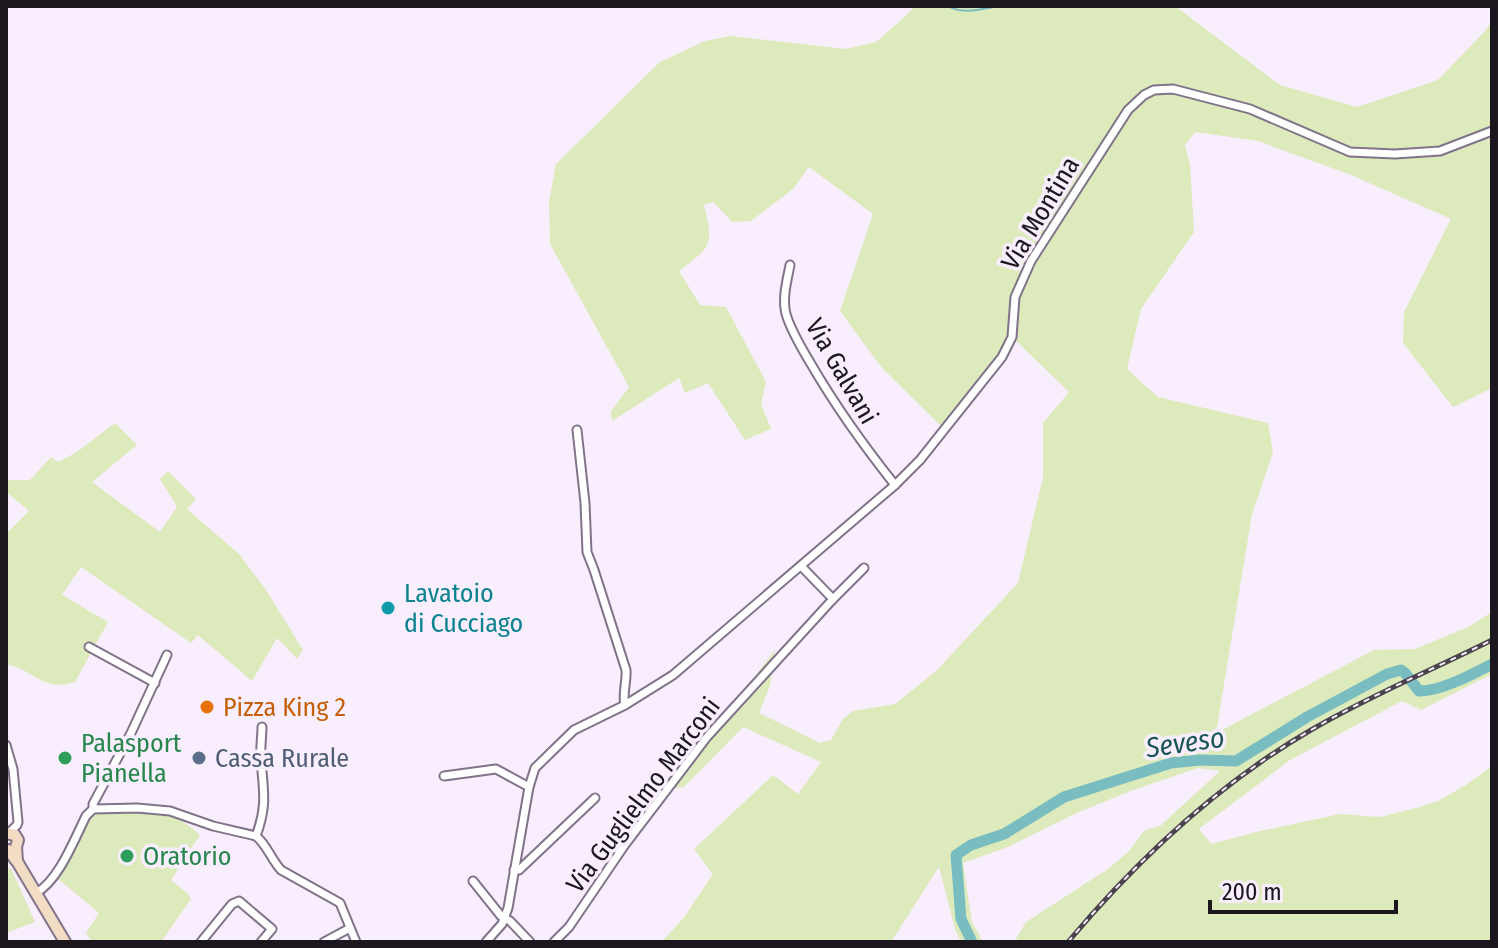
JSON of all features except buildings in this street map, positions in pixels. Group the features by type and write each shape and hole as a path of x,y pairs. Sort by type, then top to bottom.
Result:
{"main road":[{"path":"7,834 15,835 18,840 10,849 65,942"}],"street":[{"name":"Via Montina","path":"529,787 535,768 574,730 625,705 673,675 895,485 920,460 1002,357 1012,337 1015,297 1031,261 1128,110 1144,95 1154,90 1173,89 1250,109 1350,152 1395,154 1440,151 1492,131"},
{"name":"Via Galvani","path":"790,265 785,290 786,314 802,349 838,409 895,485"},
{"path":"577,430 587,552 626,670 625,705"},
{"path":"801,566 833,599"},
{"name":"Via Guglielmo Marconi","path":"554,942 569,927 624,846 707,737 864,568"},
{"path":"89,647 155,683"},
{"path":"34,890 50,881 86,816 93,809 167,655"},
{"path":"256,836 262,820 265,795 262,727"},
{"path":"6,745 13,769 18,822 7,834"},
{"path":"444,776 496,769 529,787 505,918 486,942"},
{"path":"514,870 519,870 595,798"},
{"path":"93,809 170,811 213,826 256,836 281,870 340,903 356,942"},
{"path":"473,881 501,916 530,942"},
{"path":"201,942 232,904 239,901 272,929 261,942"},
{"path":"324,942 350,928"}],"green space":[{"path":"912,6 1175,6 1280,85 1357,107 1438,80 1492,21 1492,388 1453,407 1403,343 1404,312 1451,219 1351,175 1258,141 1195,132 1185,145 1190,165 1194,232 1141,309 1127,369 1158,397 1268,423 1273,452 1252,514 1216,733 1374,650 1415,649 1468,627 1492,612 1492,674 1421,710 1402,701 1290,760 1199,829 1211,844 1340,814 1380,817 1438,801 1492,766 1492,942 1014,942 1026,922 1108,869 1129,851 1145,830 1160,826 1220,771 1198,768 1133,790 1008,847 963,863 972,922 983,942 961,942 939,867 891,942 662,942 685,916 713,874 694,849 773,775 798,794 821,762 743,727 684,787 668,789 775,650 770,686 759,713 820,743 831,740 843,719 853,711 895,704 936,671 1018,583 1043,477 1043,423 1069,392 1012,337 945,430 882,368 840,311 873,214 809,167 793,189 751,221 732,222 713,202 704,205 709,229 708,244 679,271 700,305 726,307 766,382 761,404 771,429 745,440 708,383 685,393 679,378 612,421 611,411 629,387 550,244 549,202 556,164 660,62 705,41 730,36 846,49 876,42 912,10"},
{"path":"115,423 137,445 92,482 160,532 177,507 160,479 168,471 196,499 187,509 239,554 266,590 303,650 297,659 277,638 252,681 198,635 191,643 81,567 62,595 108,622 75,682 46,682 6,664 6,534 29,511 6,492 6,480 30,480 51,457 58,462 77,452"},
{"name":"Oratorio","path":"137,811 171,817 200,835 171,880 191,899 161,942 92,942 86,933 99,913 56,877 88,819 100,813"},
{"path":"11,868 35,922 6,933 6,870"}],"waterway":[{"path":"948,6 966,11 999,6"},
{"name":"Seveso","path":"972,942 961,919 956,855 971,845 1004,834 1064,797 1171,763 1236,761 1307,717 1387,674 1401,670 1419,691 1427,691 1456,682 1492,664"}],"railway":[{"path":"1068,942 1151,853 1244,774 1333,718 1492,640"}],"place":[{"name":"Lavatoio di Cucciago","path":"388,608"},
{"name":"Pizza King 2","path":"207,707"},
{"name":"Palasport Pianella","path":"65,758"},
{"name":"Cassa Rurale","path":"199,758"},
{"name":"Oratorio","path":"127,856"}]}
